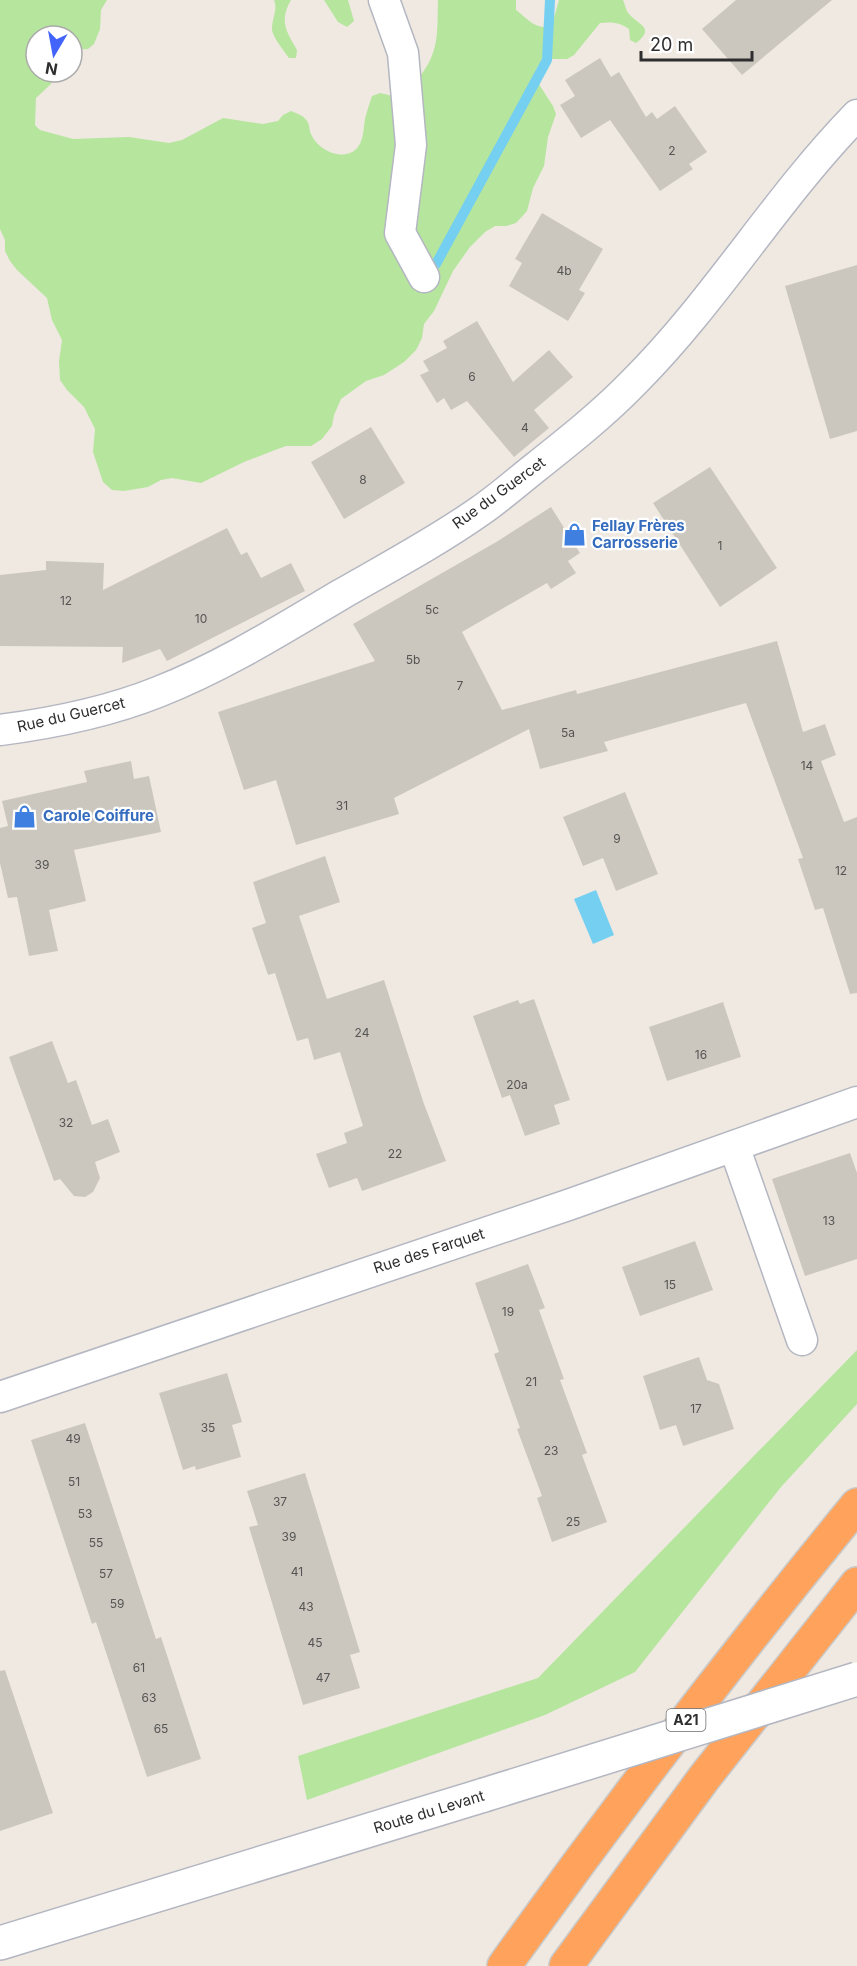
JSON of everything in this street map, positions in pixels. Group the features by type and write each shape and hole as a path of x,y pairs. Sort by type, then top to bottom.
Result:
{"highway":[{"name":"A21","path":"504,1966 661,1753 759,1625 857,1505"},
{"path":"566,1966 704,1778 857,1584"}],"street":[{"path":"384,0 404,53 411,145 400,233 424,277"},
{"name":"Rue du Guercet","path":"0,730 48,723 113,708 197,675 241,653 392,566 480,511 562,447 635,381 702,304 800,179 857,115"},
{"name":"Rue des Farquet","path":"0,1397 561,1208 857,1102"},
{"path":"734,1146 802,1340"},
{"name":"Route du Levant","path":"0,1943 857,1679"}],"green space":[{"path":"0,0 107,0 101,10 100,29 94,44 88,49 84,49 84,24 24,24 24,84 51,84 36,98 35,125 40,130 73,139 129,137 169,143 182,140 223,118 263,124 278,121 291,111 305,119 314,140 319,145 332,153 339,154 353,152 358,147 372,96 380,93 397,97 416,84 435,46 438,0 516,0 516,10 533,24 547,27 552,25 559,0 623,0 628,13 645,30 642,38 636,43 630,40 629,29 615,23 600,23 574,55 567,59 544,59 536,69 540,86 556,114 548,137 544,166 533,188 527,211 516,223 495,226 485,232 470,247 453,271 434,311 424,324 422,338 416,350 404,362 384,375 366,381 341,399 332,426 322,439 311,446 286,446 244,462 201,483 172,478 161,480 148,487 124,491 112,490 103,482 93,452 95,429 84,407 60,380 59,361 62,340 52,320 47,298 10,261 0,229"},
{"path":"274,0 291,0 285,14 285,26 297,50 296,58 289,58 273,32"},
{"path":"324,0 348,0 354,21 347,27 338,22"},
{"path":"857,1350 857,1404 781,1487 635,1672 545,1715 307,1800 298,1756 538,1678"}],"water":[{"path":"596,890 614,935 593,944 574,899"}],"building":[{"path":"736,0 832,0 742,75 702,29"},
{"path":"600,58 611,77 619,72 646,117 652,112 657,119 675,106 707,152 689,164 693,169 660,191 610,120 581,138 560,105 575,96 565,80"},
{"path":"542,213 603,249 579,290 585,293 568,321 509,286 522,263 515,259"},
{"path":"857,265 857,431 830,439 785,286"},
{"path":"477,321 513,382 549,350 573,377 534,410 549,428 514,457 467,401 451,410 444,398 437,403 420,375 429,371 423,361 447,348 443,341"},
{"path":"371,427 405,483 344,519 311,462"},
{"path":"710,467 777,568 720,607 653,503"},
{"path":"551,507 580,553 568,561 576,573 551,589 547,583 462,632 502,710 576,690 577,694 777,641 803,732 825,724 836,755 821,761 844,822 857,817 857,993 850,994 823,908 815,910 798,859 803,858 746,703 604,742 608,751 540,769 529,729 394,798 399,814 296,845 276,780 244,790 218,712 375,661 353,624 498,541"},
{"path":"227,528 241,555 247,552 261,578 291,563 305,591 167,661 160,649 122,663 123,647 0,646 0,575 46,570 46,561 104,563 103,590"},
{"path":"131,761 134,779 149,776 161,832 74,850 86,901 49,910 58,951 29,956 17,897 8,898 0,863 0,828 8,826 2,801 87,782 84,771"},
{"path":"625,792 658,874 616,891 603,858 583,866 563,817"},
{"path":"325,856 340,902 299,916 327,999 384,980 424,1104 446,1161 362,1191 357,1178 329,1188 316,1154 347,1143 344,1133 363,1126 340,1052 314,1060 308,1038 297,1041 275,973 268,975 252,928 266,923 253,882"},
{"path":"534,999 570,1100 554,1105 560,1124 525,1136 510,1095 502,1098 473,1016 518,1000 520,1004"},
{"path":"723,1002 741,1057 667,1081 649,1027"},
{"path":"52,1041 68,1083 76,1080 92,1125 108,1119 120,1152 95,1162 100,1178 93,1192 85,1197 74,1196 60,1179 54,1181 9,1057"},
{"path":"850,1153 857,1173 857,1259 805,1276 772,1179"},
{"path":"695,1241 713,1290 640,1316 622,1267"},
{"path":"528,1264 545,1308 539,1310 564,1379 560,1380 587,1453 582,1455 607,1522 552,1542 537,1498 542,1496 517,1429 520,1428 494,1354 499,1352 475,1283"},
{"path":"699,1357 707,1380 719,1384 734,1429 683,1446 676,1425 660,1430 643,1376"},
{"path":"227,1373 242,1422 232,1425 241,1457 196,1470 195,1466 183,1470 159,1393"},
{"path":"85,1423 156,1639 161,1637 201,1759 147,1777 96,1622 92,1624 31,1440"},
{"path":"305,1473 360,1652 350,1655 360,1688 303,1705 249,1527 258,1525 247,1491"},
{"path":"5,1670 53,1813 0,1831 0,1671"}],"waterway":[{"path":"436,264 547,60 550,0"}],"place":[{"name":"Fellay Frères Carrosserie","path":"574,535"},
{"name":"Carole Coiffure","path":"25,816"}]}
